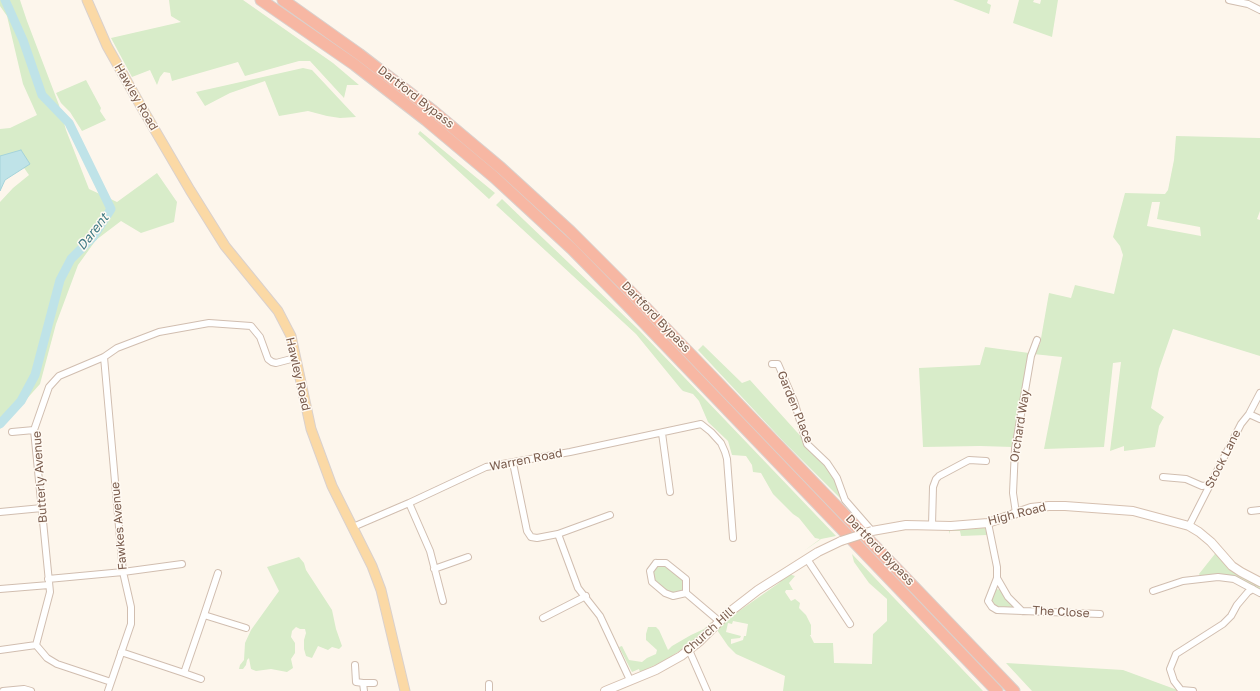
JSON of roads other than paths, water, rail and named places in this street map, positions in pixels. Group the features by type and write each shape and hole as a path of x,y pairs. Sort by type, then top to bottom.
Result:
{"highway":[{"name":"Dartford Bypass","path":"261,0 355,65 426,120 494,177 572,249 997,691"},
{"name":"Dartford Bypass","path":"283,0 360,54 434,111 501,168 564,226 621,282 1014,691"}],"main road":[{"name":"Hawley Road","path":"87,0 107,46 190,190 225,246 278,311 291,336 311,429 332,486 372,566 381,590 405,691"},
{"name":"High Road","path":"807,559 841,541 872,531 906,525 966,525 988,523 1016,513 1049,506 1115,509 1133,511 1189,526 1211,542 1232,566 1260,582"},
{"name":"Church Hill","path":"605,691 663,667 689,650 719,621 758,590 807,559"}],"street":[{"path":"1229,0 1248,4 1260,10"},
{"name":"Butterly Avenue","path":"36,645 50,592 34,430 50,387 59,376 104,357 117,348 159,332 209,323 250,326 260,337 268,359 272,362 276,363 296,358"},
{"name":"Orchard Way","path":"1016,513 1013,493 1015,449 1031,356 1037,340"},
{"name":"Fawkes Avenue","path":"104,357 123,572 131,604 131,624 108,691"},
{"name":"Garden Place","path":"772,364 778,364 794,401 807,444 827,463 837,478 845,500 872,531"},
{"name":"Stock Lane","path":"1189,526 1241,424 1249,414 1260,393"},
{"path":"1249,414 1260,419"},
{"name":"Warren Road","path":"353,526 409,503 486,467 703,425 721,443 727,459 734,538"},
{"path":"12,432 34,430"},
{"path":"662,433 670,492"},
{"path":"932,525 933,487 936,479 969,460 986,460"},
{"path":"513,462 527,531 532,537 537,538 558,534 610,515"},
{"path":"1162,477 1186,479 1202,486 1210,485"},
{"path":"409,503 430,550 443,601"},
{"path":"0,512 42,508"},
{"path":"1250,511 1260,510"},
{"name":"The Close","path":"988,523 997,567 997,578 988,599 990,606 999,610 1100,614"},
{"path":"558,534 578,588 586,596 600,616 630,680"},
{"path":"434,569 468,557"},
{"path":"807,559 850,624"},
{"path":"686,594 686,579 666,563 656,563 650,571 652,582 665,593 673,596 686,594 719,621"},
{"path":"0,589 182,564"},
{"path":"184,673 218,573"},
{"path":"1153,591 1183,581 1218,577 1234,580 1260,593"},
{"name":"The Close","path":"997,578 1008,597 1022,611"},
{"path":"1193,691 1182,690 1174,681 1170,669 1176,654 1223,624 1231,616 1237,605 1248,592 1253,589"},
{"path":"543,618 586,596"},
{"path":"204,615 246,628"},
{"path":"0,650 36,645 47,658 57,664 110,682"},
{"path":"689,650 707,691"},
{"path":"121,652 201,679"},
{"path":"355,665 356,682 374,683"},
{"path":"363,683 364,691"},
{"path":"489,684 489,691"},
{"path":"3,691 24,689 31,691"}],"water":[{"path":"21,150 30,164 5,180 0,191 0,156"}],"waterway":[{"name":"Darent","path":"0,424 21,401 35,375 60,280 71,259 93,237 111,209 69,123 42,95 23,40 5,0"}]}
